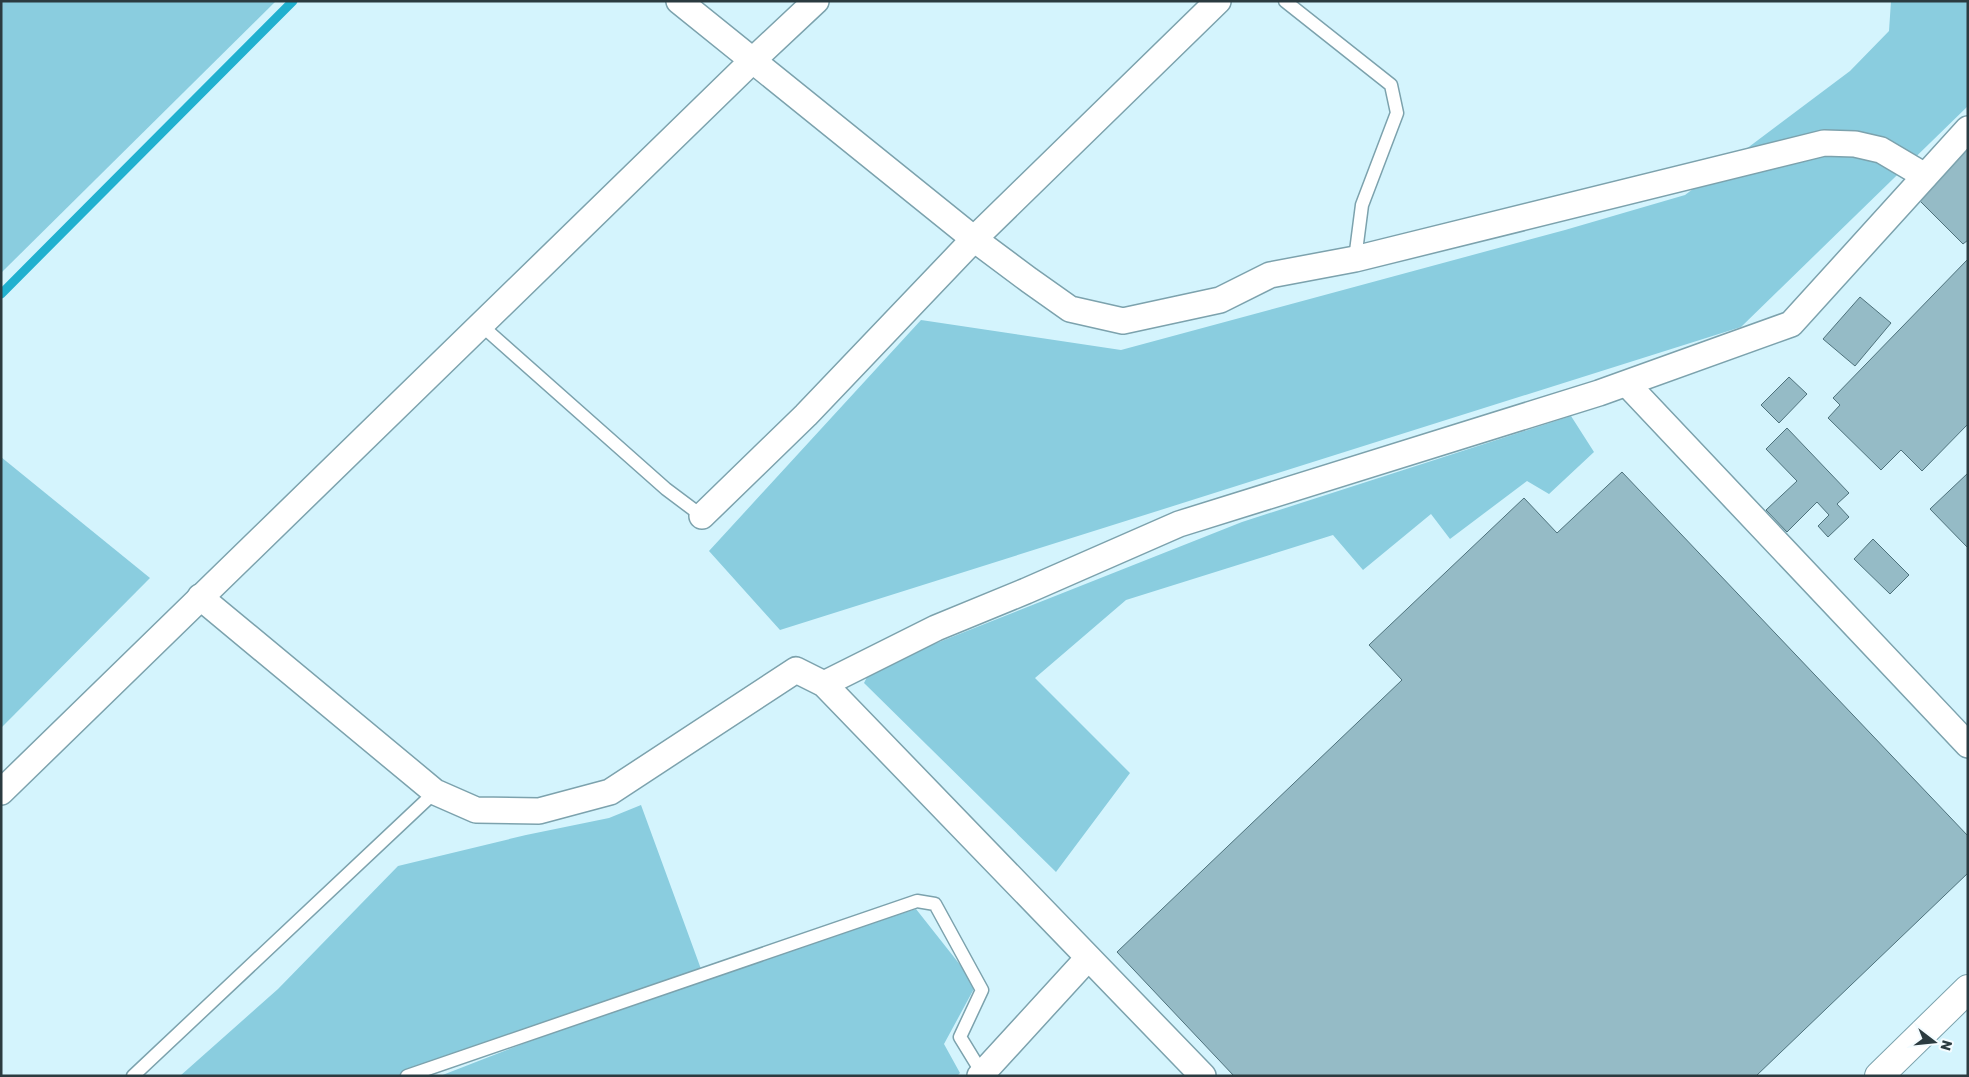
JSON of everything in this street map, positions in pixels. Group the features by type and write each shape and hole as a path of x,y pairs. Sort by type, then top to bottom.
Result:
{"street":[{"path":"678,1 974,239 1070,309 1122,321 1220,300 1270,275 1355,259 1824,143 1855,144 1881,150 1925,176"},
{"path":"1,792 752,61 816,1"},
{"path":"702,516 806,415 974,239 1218,1"},
{"path":"824,684 936,628 1179,524 1627,384 1791,324 1968,129"},
{"path":"1627,384 1968,745"},
{"path":"200,597 435,792 476,810 539,811 610,792 796,670 824,684 1203,1076"},
{"path":"981,1075 1088,958"},
{"path":"1879,1076 1968,989"}],"lane":[{"path":"1285,1 1390,85 1397,113 1362,205 1355,259"},
{"path":"481,325 666,489 702,516"},
{"path":"133,1076 435,792"},
{"path":"407,1076 917,900 935,904 982,990 960,1037 981,1075"}],"shaded area":[{"path":"1,1 276,1 1,273"},
{"path":"1891,1 1968,1 1968,106 1741,327 780,630 709,551 921,320 1121,350 1565,230 1685,195 1850,71 1889,31"},
{"path":"1571,416 1594,452 1549,494 1527,481 1450,539 1431,514 1363,570 1333,535 1126,600 1035,678 1130,773 1056,872 864,683 871,669 1242,522"},
{"path":"1,457 150,578 1,728"},
{"path":"641,805 701,969 412,1076 180,1076 278,989 398,866 526,835 609,818"},
{"path":"916,909 976,985 944,1044 960,1073 957,1076 440,1076 556,1031 713,974"}],"building":[{"path":"1968,147 1968,240 1963,244 1914,195"},
{"path":"1968,259 1968,424 1922,471 1901,450 1881,470 1828,418 1840,405 1833,398"},
{"path":"1860,297 1891,323 1855,366 1823,339"},
{"path":"1789,377 1807,394 1779,423 1761,405"},
{"path":"1787,428 1849,493 1837,504 1849,517 1828,537 1818,526 1829,515 1817,502 1787,532 1766,510 1797,481 1766,449"},
{"path":"1622,472 1968,836 1968,873 1756,1076 1234,1076 1117,952 1402,680 1369,645 1524,498 1557,533"},
{"path":"1968,473 1968,548 1930,509"},
{"path":"1873,539 1909,575 1890,594 1854,559"}],"waterway":[{"path":"1,294 293,1"}]}
